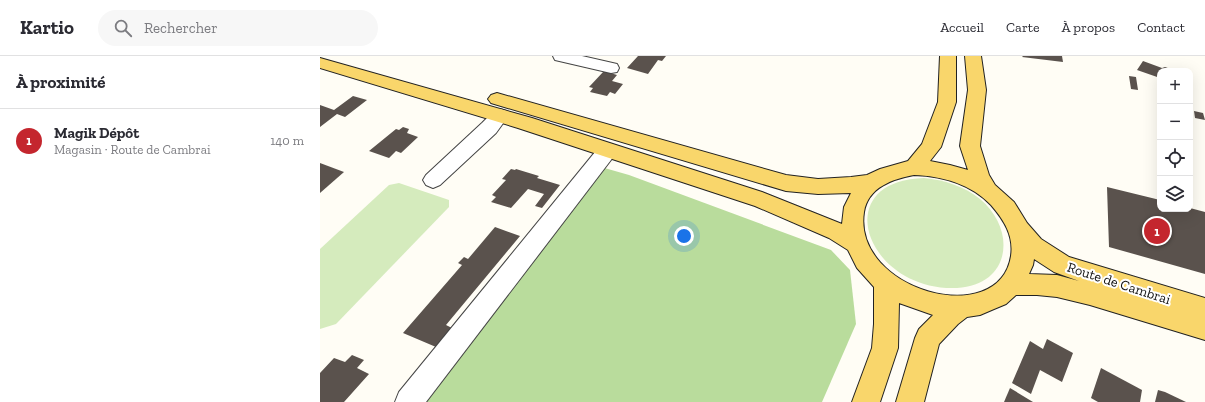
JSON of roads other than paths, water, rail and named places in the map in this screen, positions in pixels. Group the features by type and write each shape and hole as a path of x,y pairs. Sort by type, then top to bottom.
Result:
{"main road":[{"path":"342,56 433,84 475,93 786,183 804,186 847,186 872,182 892,172 914,168 933,168 952,172 987,190 1003,204 1015,220 1020,230 1023,245 1023,259 1019,273 1011,285 990,300 962,306 936,305 909,297 886,283 866,264 855,243 851,225 853,208 861,194 872,182"},
{"path":"914,168 931,147 947,102 948,56"},
{"path":"973,56 977,90 970,146 987,190"},
{"path":"320,62 500,115 607,151 762,200 837,232 855,243"},
{"name":"Route de Cambrai","path":"1020,230 1033,246 1062,265 1162,298 1205,309"},
{"path":"866,402 885,348 887,318 886,283"},
{"name":"Route de Cambrai","path":"1011,285 1037,284 1057,286 1090,294 1205,328"},
{"path":"910,402 928,338 949,316 962,306"}],"lane":[{"path":"561,56 610,68"},
{"path":"433,180 489,128 500,115"},
{"path":"409,402 607,151"}],"place":[{"name":"Magik Dépôt","path":"1157,231"}]}
